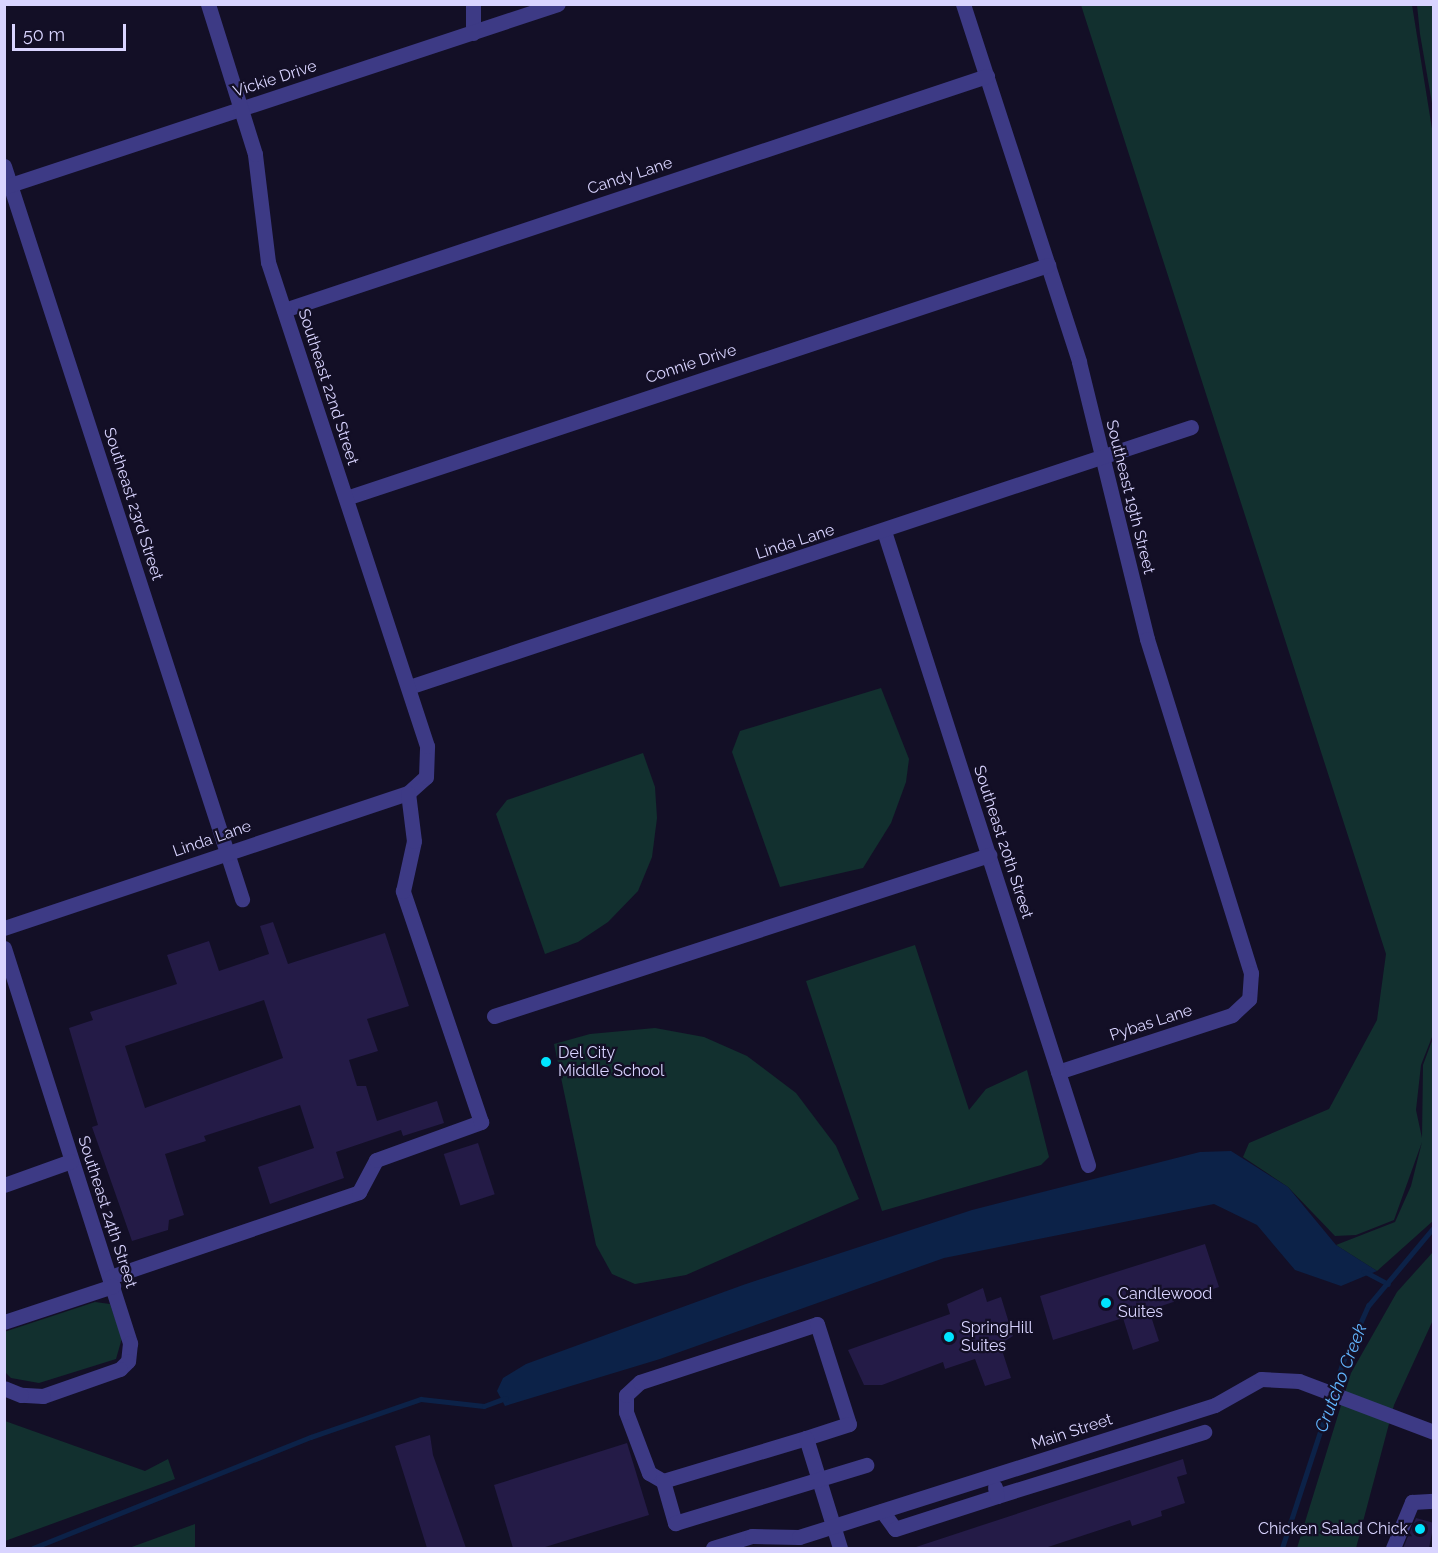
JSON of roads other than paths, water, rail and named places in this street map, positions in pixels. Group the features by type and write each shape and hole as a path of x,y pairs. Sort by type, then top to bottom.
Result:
{"street":[{"name":"Southeast 22nd Street","path":"208,4 242,109 258,169 261,228 284,310 427,746 426,777"},
{"path":"473,4 473,33"},
{"name":"Vickie Drive","path":"8,186 558,4"},
{"name":"Southeast 19th Street","path":"963,4 1048,265 1102,457 1147,639 1251,973 1249,999"},
{"name":"Candy Lane","path":"284,310 987,76"},
{"name":"Southeast 23rd Street","path":"4,166 8,186 242,899"},
{"name":"Connie Drive","path":"346,498 1048,265"},
{"name":"Linda Lane","path":"409,687 884,531 1191,427"},
{"name":"Southeast 20th Street","path":"884,531 1088,1165"},
{"name":"Linda Lane","path":"4,928 408,793 426,777"},
{"path":"4,1322 359,1192 376,1160 481,1122 403,891 414,841 408,793"},
{"path":"494,1016 988,855"},
{"name":"Southeast 24th Street","path":"4,948 130,1343 128,1361 120,1369 43,1396 21,1395 4,1388"},
{"name":"Pybas Lane","path":"1058,1072 1232,1015 1249,999"},
{"path":"4,1185 71,1161"},
{"path":"663,1481 849,1424 817,1324 640,1382 626,1395 626,1412 649,1473 663,1481 675,1523 866,1465"},
{"name":"Main Street","path":"712,1548 752,1536 799,1537 1215,1406 1261,1379 1299,1382 1434,1432"},
{"path":"882,1510 895,1529 1204,1432"},
{"path":"806,1438 840,1548"},
{"path":"992,1476 997,1496"},
{"path":"1393,1548 1412,1502 1434,1501"}],"water":[{"path":"1231,1151 1288,1187 1336,1245 1377,1271 1341,1286 1295,1270 1257,1225 1214,1204 944,1258 660,1359 505,1406 497,1391 503,1378 526,1364 743,1285 972,1210 1200,1152"}],"waterway":[{"name":"Crutcho Creek","path":"1282,1548 1342,1364 1368,1306 1434,1227"},
{"path":"1364,1271 1388,1284"},
{"path":"33,1548 311,1437 421,1399 484,1406 506,1398"}],"place":[{"name":"Del City Middle School","path":"546,1062"},
{"name":"Candlewood Suites","path":"1106,1303"},
{"name":"SpringHill Suites","path":"949,1337"},
{"name":"Chicken Salad Chick","path":"1420,1529"}]}
